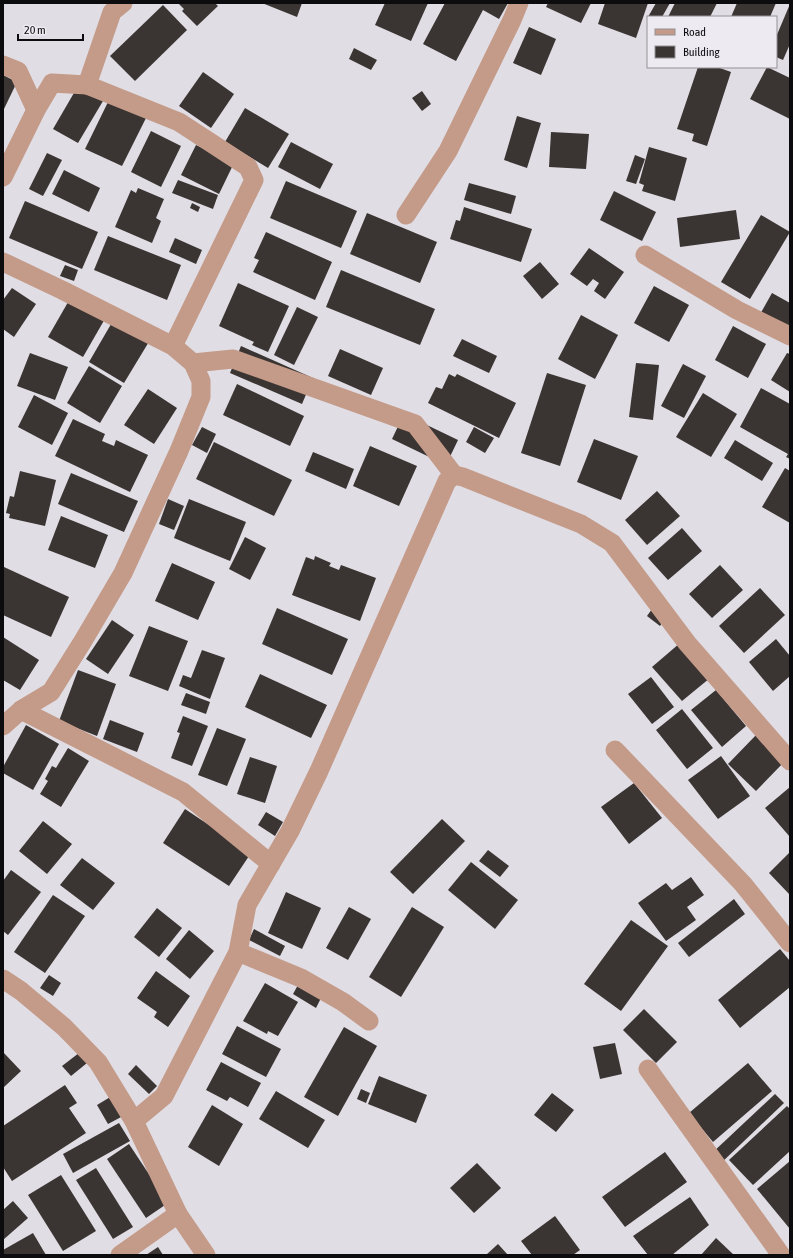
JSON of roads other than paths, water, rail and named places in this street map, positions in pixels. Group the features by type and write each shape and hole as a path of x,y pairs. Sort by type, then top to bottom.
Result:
{"street":[{"path":"87,85 112,12 123,3"},
{"path":"406,215 448,151 519,3"},
{"path":"3,65 18,71 36,110"},
{"path":"3,177 36,110 52,83 87,85 179,122 248,167 254,180 173,346"},
{"path":"645,255 737,310 790,336"},
{"path":"3,262 173,346 193,364 201,381 201,397 123,573 51,692 21,710 3,726"},
{"path":"193,364 233,359 415,424 454,475 581,524 612,543 687,643 790,761"},
{"path":"134,1121 164,1096 238,952 247,905 290,830 320,771 447,481 454,475"},
{"path":"21,710 183,792 270,864"},
{"path":"615,750 743,884 790,943"},
{"path":"238,952 301,978 343,1002 369,1021"},
{"path":"3,979 20,991 64,1028 98,1062 134,1121 178,1214 206,1255"},
{"path":"648,1069 781,1255"},
{"path":"120,1255 178,1214"}]}
